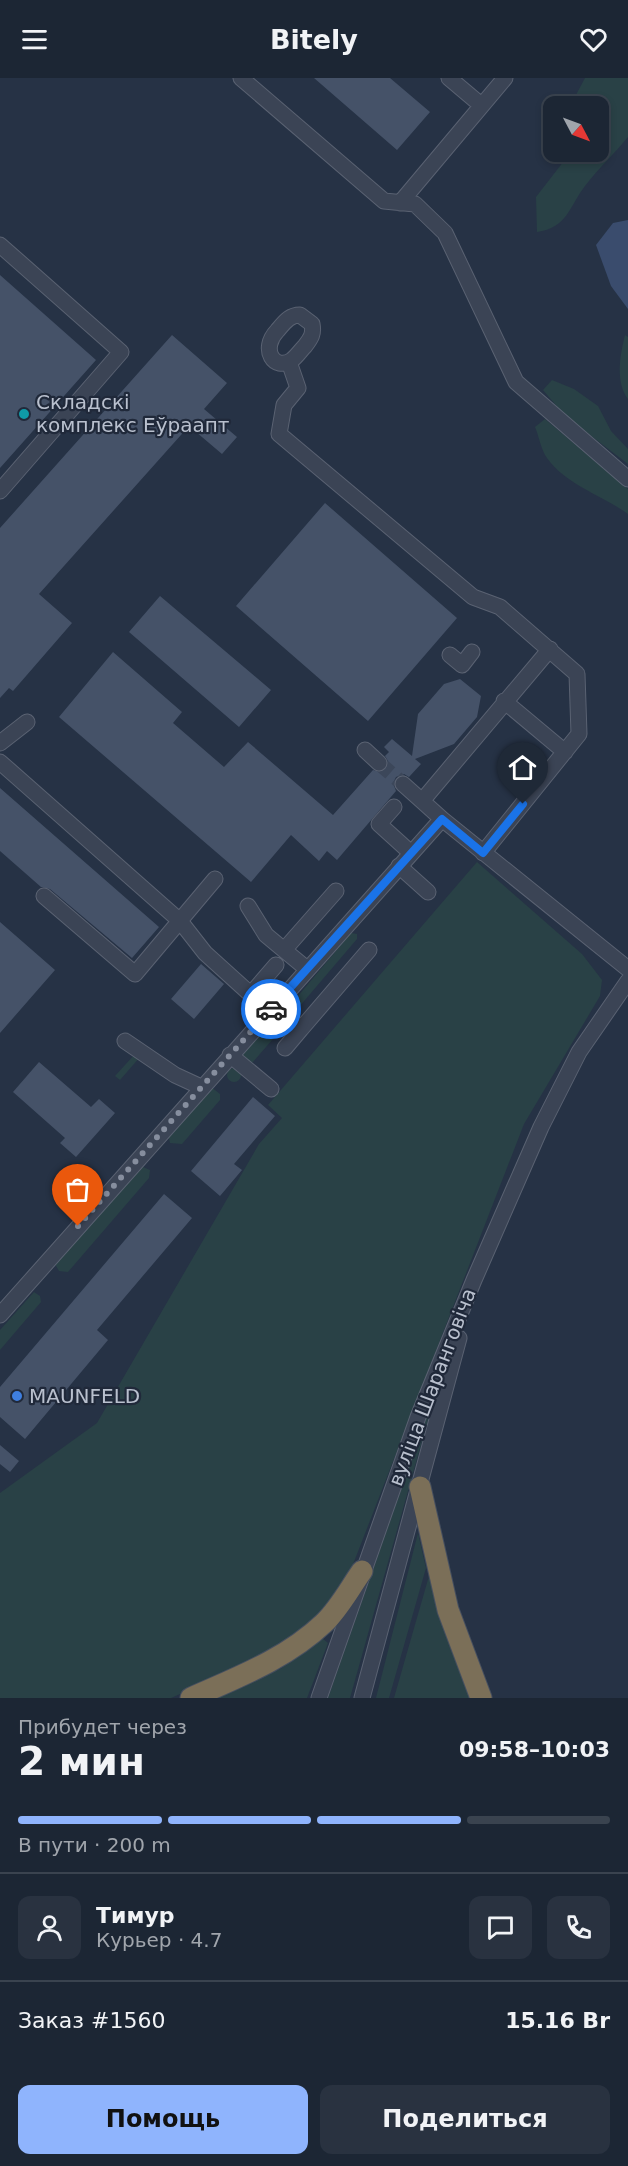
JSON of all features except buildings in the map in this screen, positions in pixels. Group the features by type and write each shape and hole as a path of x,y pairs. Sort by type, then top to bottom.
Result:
{"highway":[{"path":"420,1487 448,1610 481,1698"},
{"path":"191,1698 271,1662 291,1649 326,1621 362,1570"}],"street":[{"path":"241,78 384,201 415,204 445,232 516,382 628,479"},
{"path":"449,78 481,105"},
{"path":"400,203 505,78"},
{"path":"0,245 121,352 0,491"},
{"path":"289,362 298,388 284,405 279,434 473,597 500,607 577,675 579,734 483,853"},
{"path":"422,801 550,649"},
{"path":"450,655 462,665 472,652"},
{"path":"504,701 565,752"},
{"path":"0,743 27,722"},
{"path":"365,750 379,763"},
{"path":"0,762 180,921 205,954 251,994 301,1029"},
{"path":"403,784 483,853 628,969"},
{"path":"394,807 380,824 411,853"},
{"path":"0,1315 442,819"},
{"path":"399,866 428,892"},
{"path":"44,896 135,974 215,879"},
{"path":"284,950 336,891"},
{"path":"248,906 266,935 307,969"},
{"path":"285,1048 369,950"},
{"path":"251,994 276,965"},
{"path":"474,1280 541,1127 574,1063 628,981"},
{"path":"125,1041 175,1075 201,1087"},
{"path":"230,1055 271,1089"},
{"name":"вуліца Шаранговіча","path":"362,1698 474,1280"},
{"name":"вуліца Шаранговіча","path":"319,1698 362,1570 418,1417 474,1280"}],"green space":[{"path":"585,78 628,78 628,137 609,158 609,96 575,96"},
{"path":"563,162 606,162 585,186 561,221 547,230 537,232 536,197"},
{"path":"625,335 628,337 628,399 620,377 620,360"},
{"path":"552,380 574,389 598,406 611,431 628,449 628,464 565,416 543,390"},
{"path":"545,419 628,489 628,514 574,483 555,467 545,455 535,427"},
{"path":"477,862 582,954 602,980 600,996 524,1124 345,1585 326,1612 271,1654 171,1698 0,1698 0,1493 97,1423 259,1144 282,1118 268,1105"},
{"path":"351,933 357,934 357,939 299,1007 294,1007 293,1002"},
{"path":"280,1019 286,1024 253,1062 251,1063 242,1056 241,1053 268,1022"},
{"path":"135,1054 140,1057 120,1080 115,1076"},
{"path":"231,1068 237,1068 241,1075 237,1082 231,1082 227,1078 227,1072"},
{"path":"211,1087 220,1094 220,1100 182,1144 170,1143 168,1134"},
{"path":"143,1167 150,1170 149,1178 68,1272 59,1271 55,1264 137,1168"},
{"path":"34,1292 40,1296 41,1302 0,1350 0,1330"},
{"path":"427,1416 429,1416 350,1698 328,1698"},
{"path":"418,1533 426,1568 389,1698 376,1698"},
{"path":"429,1576 433,1592 475,1698 394,1698"},
{"path":"322,1638 328,1643 307,1698 210,1698 280,1669"}],"water":[{"path":"628,220 628,309 611,286 596,245 613,223"}],"tunnel":[{"path":"379,763 403,784"}],"way so far":[{"path":"78,1226 271,1009"}],"place":[{"name":"Складскі комплекс Еўраапт","path":"24,414"},
{"name":"MAUNFELD","path":"17,1396"}],"route":[{"path":"271,1009 442,819 483,853 523,804"}]}
